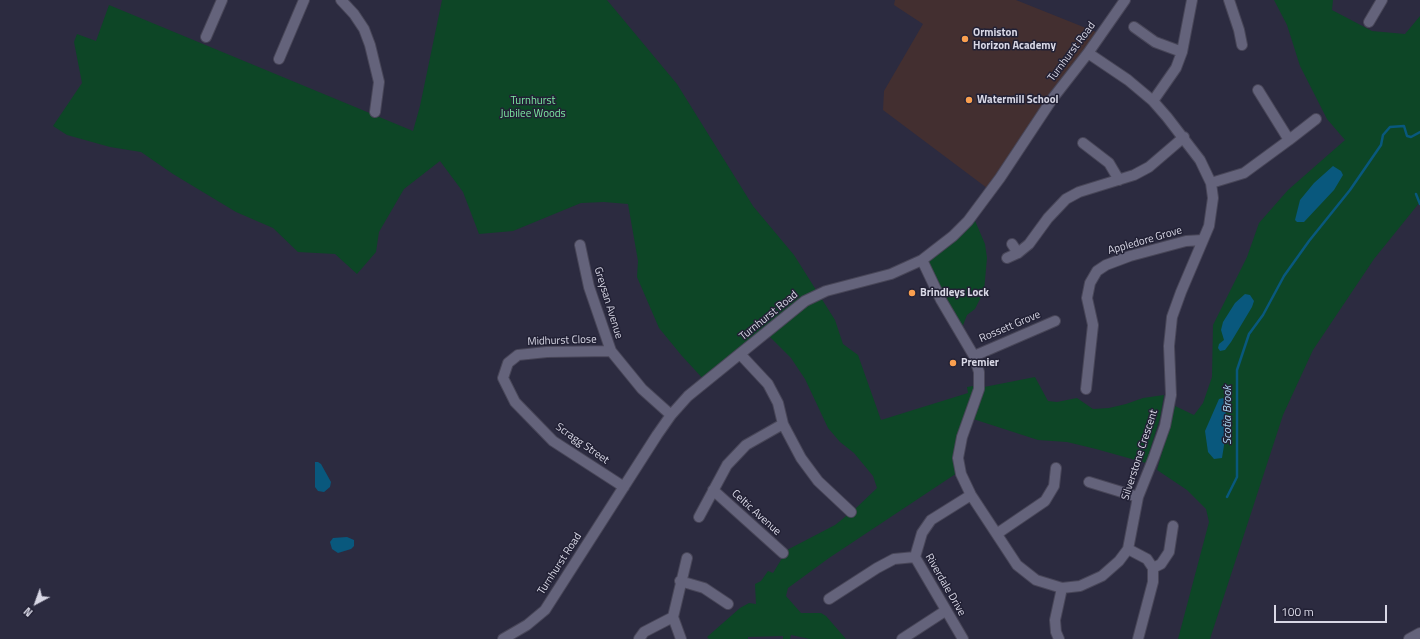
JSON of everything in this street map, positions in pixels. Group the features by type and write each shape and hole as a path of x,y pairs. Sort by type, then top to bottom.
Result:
{"street":[{"path":"206,37 222,0"},
{"path":"284,55 304,0"},
{"path":"341,0 361,24 370,44 378,82 376,112"},
{"name":"Turnhurst Road","path":"503,639 527,625 545,610 671,415 688,396 805,301 826,291 891,274 922,260 953,236 979,208 1053,98 1088,53 1125,0"},
{"path":"1153,102 1176,68 1182,52 1192,0"},
{"path":"1229,0 1239,30 1242,45"},
{"path":"1369,22 1382,0"},
{"path":"1140,29 1155,42 1182,52"},
{"name":"Silverstone Crescent","path":"922,260 941,300 974,356 978,372 979,390 962,437 958,458 960,474 971,495 998,533 1017,565 1036,580 1062,588 1080,586 1102,576 1119,561 1128,549 1138,498 1165,426 1171,395 1169,346 1172,317 1209,226 1213,198 1211,183 1200,160 1184,137 1153,102 1128,80 1088,53"},
{"path":"1258,90 1289,140"},
{"path":"1211,183 1244,173 1316,119"},
{"path":"1007,258 1015,248 1029,244 1048,218 1066,199 1079,192 1119,180 1149,167 1184,137"},
{"path":"1083,143 1109,163 1119,180"},
{"name":"Appledore Grove","path":"1086,389 1093,325 1087,298 1090,283 1097,271 1106,265 1130,256 1186,241 1203,240"},
{"name":"Greysan Avenue","path":"580,245 589,287 611,351 642,388 671,415"},
{"name":"Rossett Grove","path":"974,356 1055,321"},
{"name":"Midhurst Close","path":"503,378 508,363 518,355 547,352 611,351"},
{"path":"740,354 768,384 778,403 783,424 801,458 818,481 851,512"},
{"name":"Scragg Street","path":"503,378 515,402 553,441 624,487"},
{"path":"699,516 727,465 746,445 783,424"},
{"path":"998,533 1045,501 1054,486 1056,468"},
{"path":"1089,482 1138,498"},
{"name":"Celtic Avenue","path":"713,490 782,553"},
{"name":"Riverdale Drive","path":"963,639 945,611 915,557 922,533 931,520 971,495"},
{"path":"1153,568 1161,564 1169,552 1173,526"},
{"path":"1128,549 1147,559 1153,568 1153,582 1138,639"},
{"path":"829,599 877,568 894,559 915,557"},
{"path":"681,639 673,616 680,581 687,558"},
{"path":"680,581 704,588 728,604"},
{"path":"1059,639 1056,632 1055,620 1062,588"},
{"path":"902,639 945,611"},
{"path":"640,632 673,616"},
{"path":"1409,639 1420,634"}],"shaded area":[{"name":"Watermill School","path":"895,0 1016,0 1101,34 991,191 883,110 884,91 923,24 894,5"}],"green space":[{"name":"Turnhurst Jubilee Woods","path":"442,0 607,0 677,84 753,206 794,255 835,320 843,344 858,355 881,420 968,393 967,387 979,385 979,388 1035,377 1048,401 1057,402 1077,398 1093,409 1109,408 1143,398 1164,395 1160,418 1146,463 1067,442 1038,440 970,418 960,471 829,558 788,588 786,596 801,613 821,613 826,616 846,639 810,639 791,635 790,639 783,639 783,636 748,637 748,639 709,639 707,637 740,608 749,603 756,604 755,584 761,581 768,571 773,573 787,550 835,525 855,509 877,488 873,476 854,453 840,442 828,428 805,379 791,358 766,333 706,382 682,356 659,328 637,277 638,261 628,204 604,202 581,203 513,231 479,234 463,192 440,161 404,189 379,232 376,252 357,274 335,254 298,252 273,228 236,212 173,174 141,152 110,147 67,135 53,126 82,83 74,42 77,34 96,41 109,5 413,131 420,106"},
{"path":"1274,0 1333,0 1332,10 1372,31 1405,34 1420,16 1420,202 1374,259 1313,350 1283,415 1210,639 1178,639 1209,522 1206,509 1187,490 1157,470 1175,406 1194,415 1203,403 1212,377 1213,325 1247,257 1259,223 1288,190 1345,140 1327,119 1300,66 1287,25"},
{"path":"973,216 985,244 987,258 984,291 975,309 967,315 960,333 922,260"}],"water":[{"path":"1333,166 1341,171 1343,175 1334,190 1304,222 1297,222 1295,220 1300,200 1314,183"},
{"path":"1245,294 1250,295 1254,301 1252,307 1231,342 1225,350 1220,351 1218,348 1219,344 1224,340 1221,330 1223,322 1235,303"},
{"path":"1223,398 1226,400 1225,439 1222,458 1214,459 1208,452 1205,431 1219,399"},
{"path":"315,462 321,464 331,482 330,487 324,492 318,491 315,487"},
{"path":"347,537 354,540 354,546 351,549 338,553 332,549 330,542 333,538"}],"waterway":[{"name":"Scotia Brook","path":"1227,497 1237,477 1237,370 1249,334 1263,315 1284,276 1309,241 1350,190 1381,145 1383,135 1390,127 1404,126 1407,136 1411,137 1420,132"},
{"path":"1416,194 1420,204"}],"place":[{"name":"Ormiston Horizon Academy","path":"965,39"},
{"name":"Watermill School","path":"969,100"},
{"name":"Brindleys Lock","path":"912,293"},
{"name":"Premier","path":"953,363"}]}
